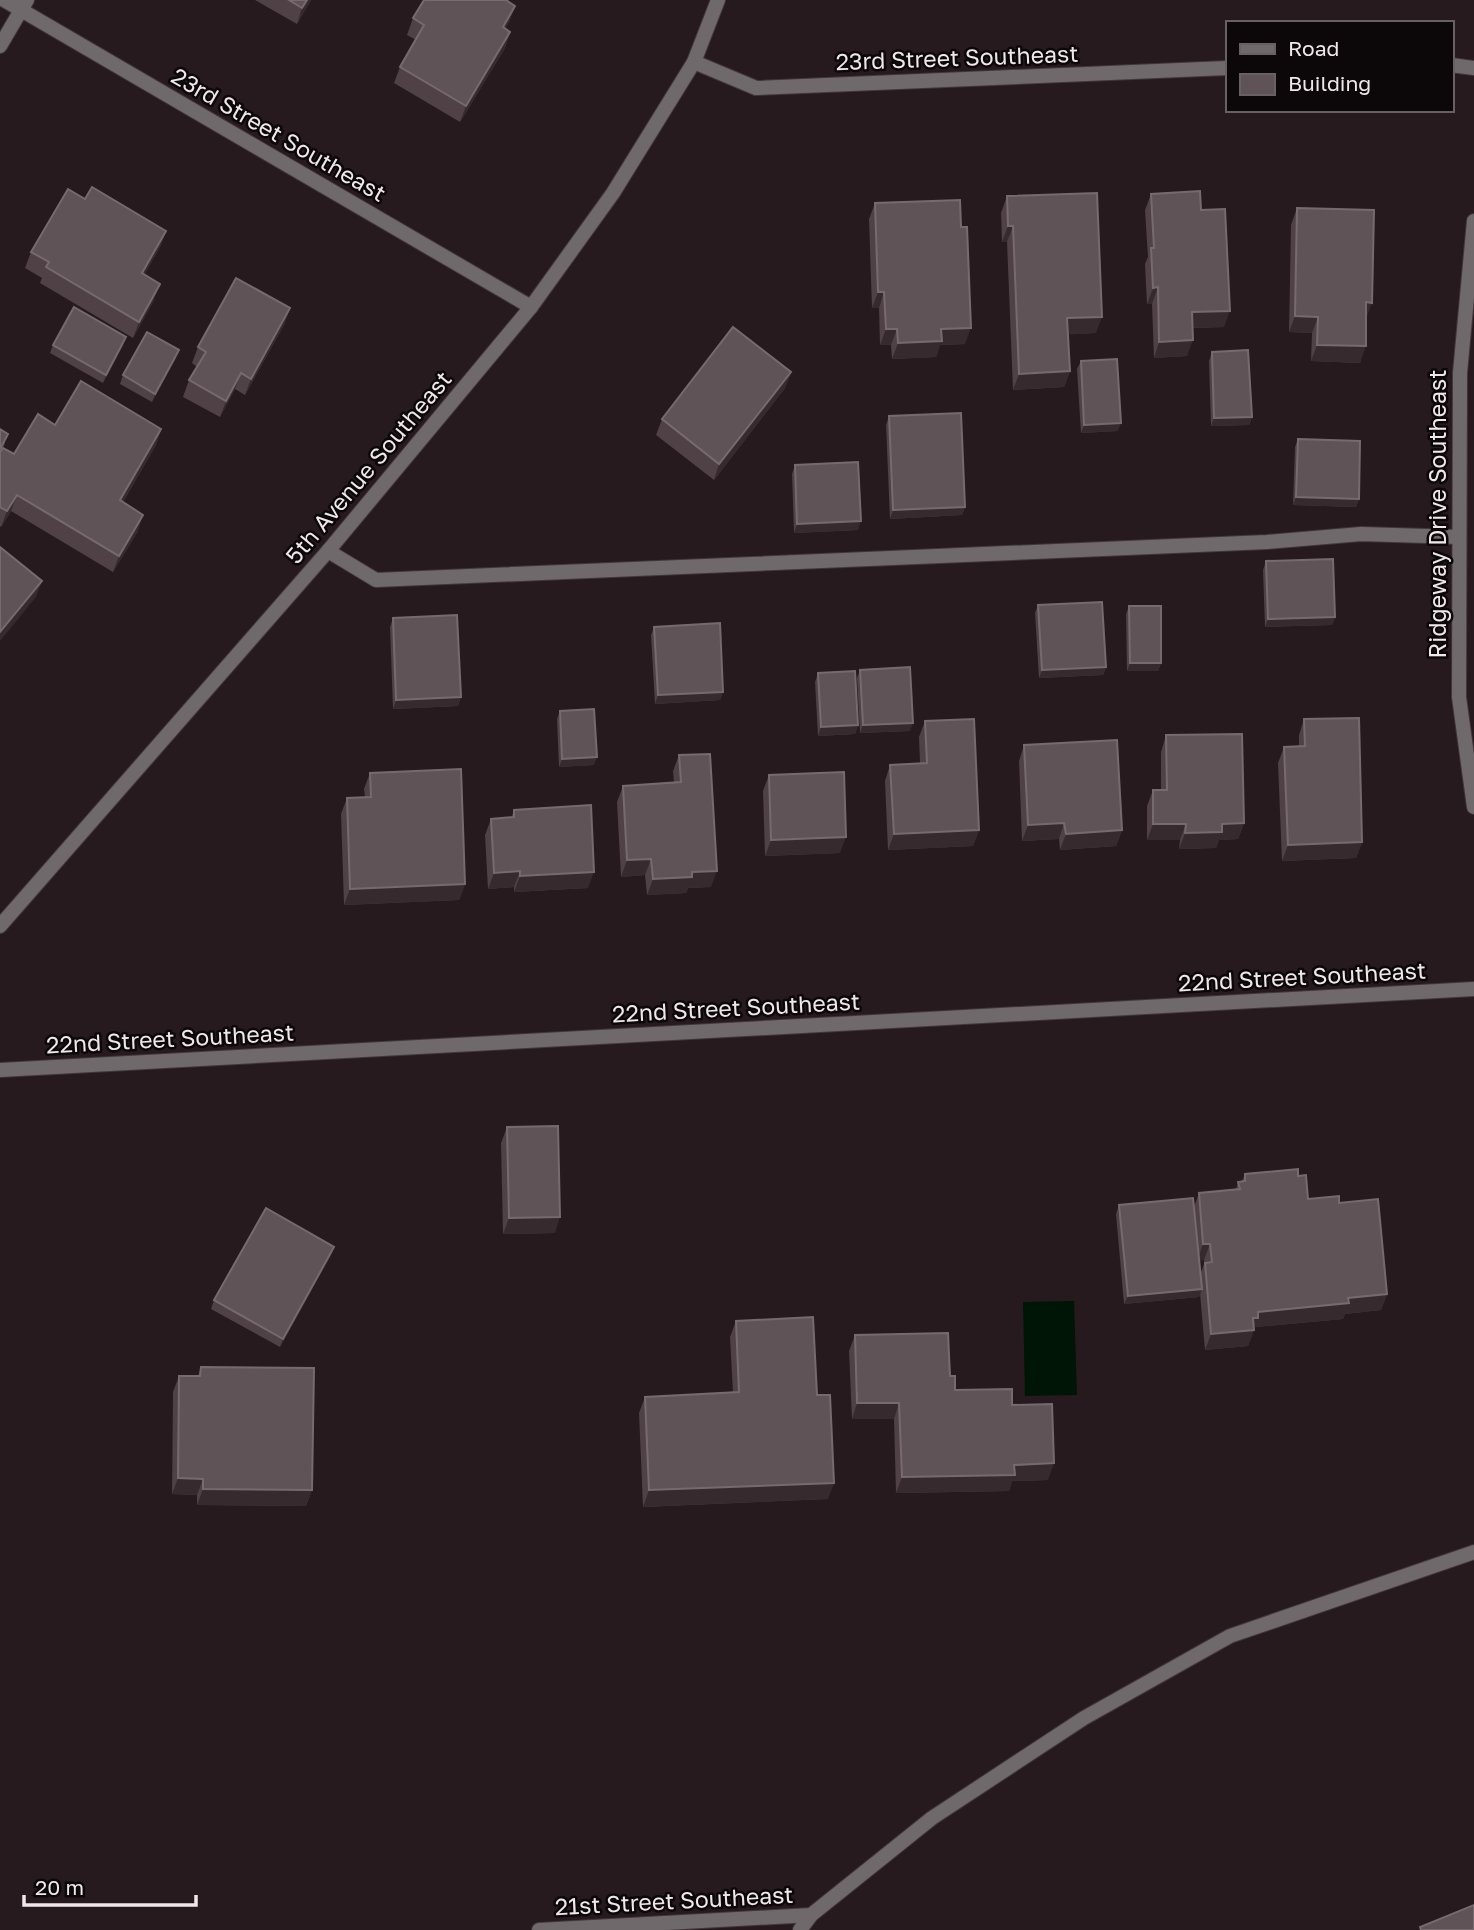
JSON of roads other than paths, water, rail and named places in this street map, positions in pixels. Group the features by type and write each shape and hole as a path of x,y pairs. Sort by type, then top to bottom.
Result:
{"street":[{"name":"23rd Street Southeast","path":"4,0 24,5 531,307"},
{"name":"5th Avenue Southeast","path":"0,926 328,551 531,307 613,193 694,62 718,0"},
{"path":"0,46 24,5"},
{"name":"23rd Street Southeast","path":"694,62 756,88 1226,68"},
{"path":"1453,65 1474,68"},
{"name":"Ridgeway Drive Southeast","path":"1474,221 1460,373 1459,537 1459,697 1474,807"},
{"path":"328,551 376,580 1253,542 1361,534 1459,537"},
{"name":"22nd Street Southeast","path":"0,1070 1474,989"},
{"path":"800,1930 811,1915 932,1818 1084,1718 1230,1636 1474,1552"},
{"name":"21st Street Southeast","path":"539,1930 811,1915"}]}
